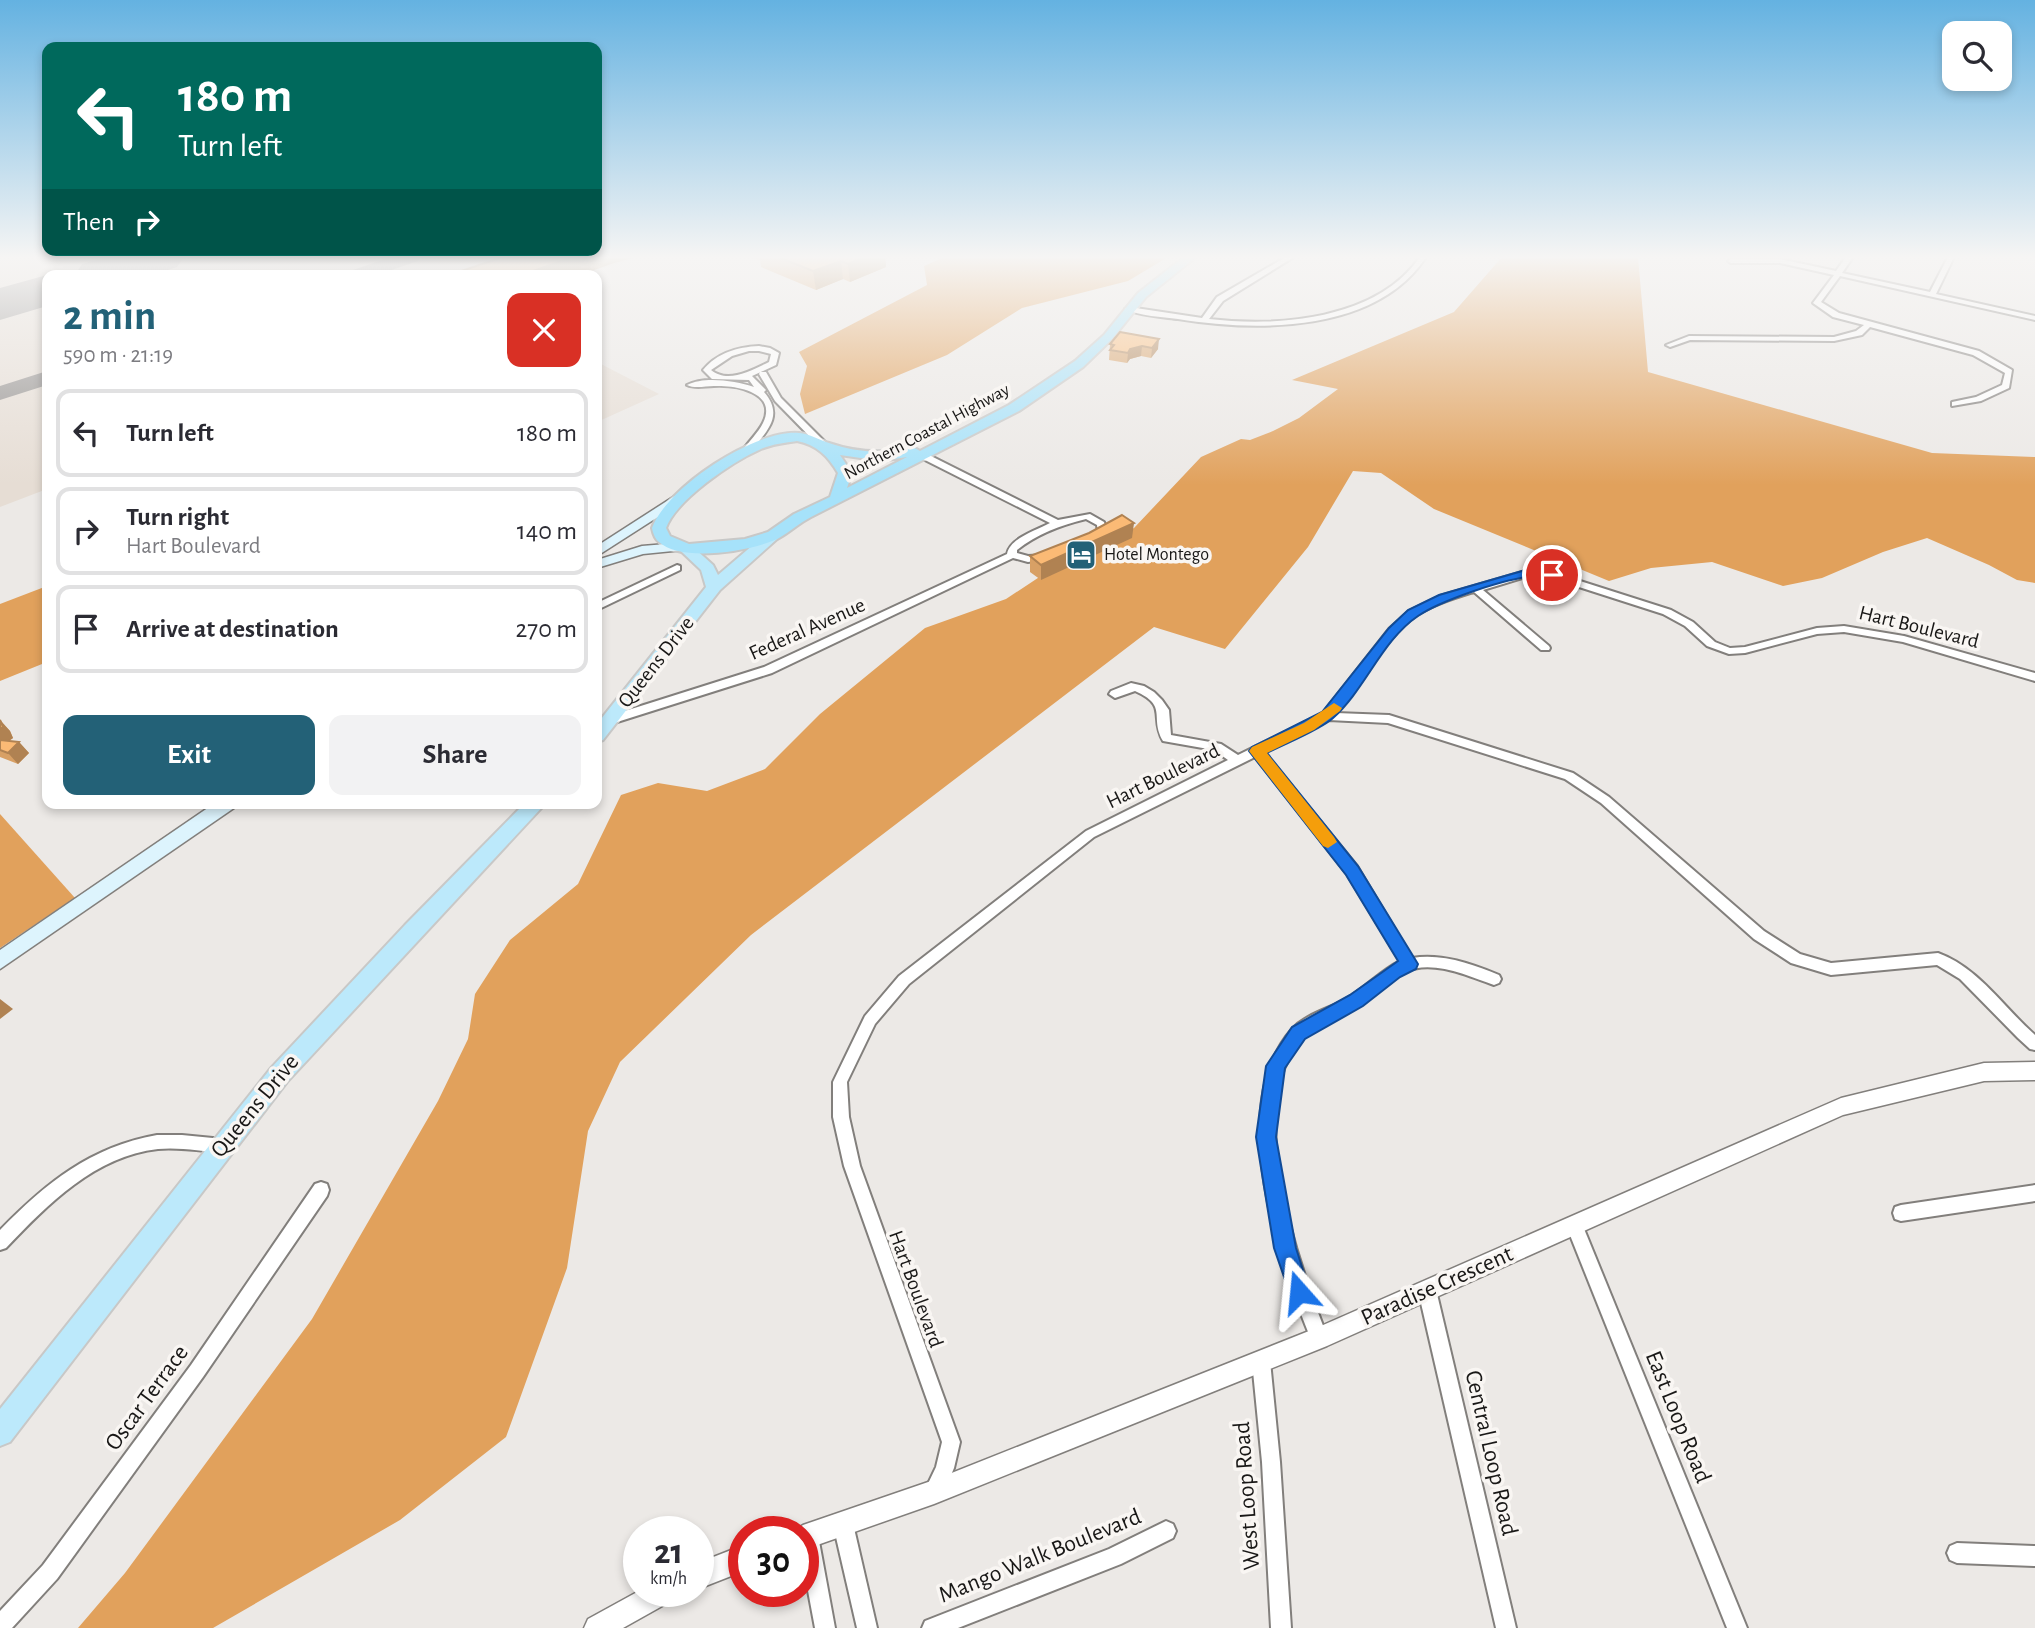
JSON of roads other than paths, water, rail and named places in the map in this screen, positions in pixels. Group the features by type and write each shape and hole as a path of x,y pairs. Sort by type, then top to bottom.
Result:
{"highway":[{"name":"Northern Coastal Highway","path":"826,446 872,457 908,453 993,410 1052,374 1095,333"},
{"name":"Northern Coastal Highway","path":"836,499 1014,408 1079,364 1111,333"},
{"path":"797,437 826,446 845,473 836,499 790,523 772,536 720,548 683,549 661,536 659,528 666,514 696,486 747,450 775,440 797,437"}],"main road":[{"path":"602,549 696,486"},
{"name":"Queens Drive","path":"602,730 714,587 772,536"},
{"path":"602,562 642,550 683,549 708,568 714,587"},
{"path":"0,961 219,809"},
{"name":"Queens Drive","path":"0,1432 279,1075 335,1012 531,809"}],"street":[{"path":"1670,345 1689,338 1833,340 1859,333"},
{"path":"1901,333 1976,354 2009,372 2006,386 1978,399 1955,404"},
{"path":"757,348 775,353 775,359 766,367 743,376 715,377 708,370 710,366 730,355 757,348"},
{"path":"766,367 763,375 778,399 826,446"},
{"path":"743,376 759,389 770,410 764,429 747,450"},
{"path":"691,385 723,381 759,389"},
{"path":"922,455 1057,523"},
{"path":"1052,557 1028,559 1012,555 1012,549 1057,523 1087,516 1101,524 1103,534 1089,541"},
{"name":"Federal Avenue","path":"611,720 768,670 1012,555"},
{"path":"602,605 677,568"},
{"name":"Hart Boulevard","path":"934,1492 945,1468 951,1442 852,1166 841,1117 840,1082 870,1020 904,981 1090,834 1327,716 1403,621 1427,605 1511,577 1542,573 1667,612 1689,624 1711,644 1729,651 1745,650 1817,631 1844,629 1904,639 2035,677"},
{"path":"1475,588 1545,648"},
{"path":"1115,694 1138,687 1159,703 1163,710 1162,731 1167,738 1176,742 1217,747 1238,761"},
{"path":"1327,716 1389,719 1569,776 1605,800 1759,935 1796,959 1831,970 1938,960 1954,966 1971,979 2016,1028 2035,1044"},
{"path":"1257,751 1352,870 1409,964"},
{"path":"1319,1338 1299,1292 1285,1248 1266,1137 1275,1066 1298,1033 1356,1000 1393,972 1409,964 1459,965 1494,979"},
{"name":"Paradise Crescent","path":"819,1532 934,1492 1319,1338 1841,1107 1984,1072 2035,1071"},
{"path":"0,1242 74,1174 114,1153 159,1141 223,1146"},
{"name":"Oscar Terrace","path":"0,1626 50,1572 197,1371 321,1190"},
{"path":"1901,1213 2035,1193"},
{"name":"East Loop Road","path":"1574,1225 1737,1628"},
{"name":"Central Loop Road","path":"1427,1290 1506,1628"},
{"name":"West Loop Road","path":"1261,1361 1271,1462 1281,1628"},
{"path":"843,1524 867,1628"},
{"name":"Mango Walk Boulevard","path":"932,1628 1114,1556 1167,1531"},
{"path":"1957,1553 2035,1556"},
{"path":"819,1601 825,1628"},
{"path":"597,1628 635,1607"}],"place":[{"name":"Hotel Montego","path":"1081,555"}]}
